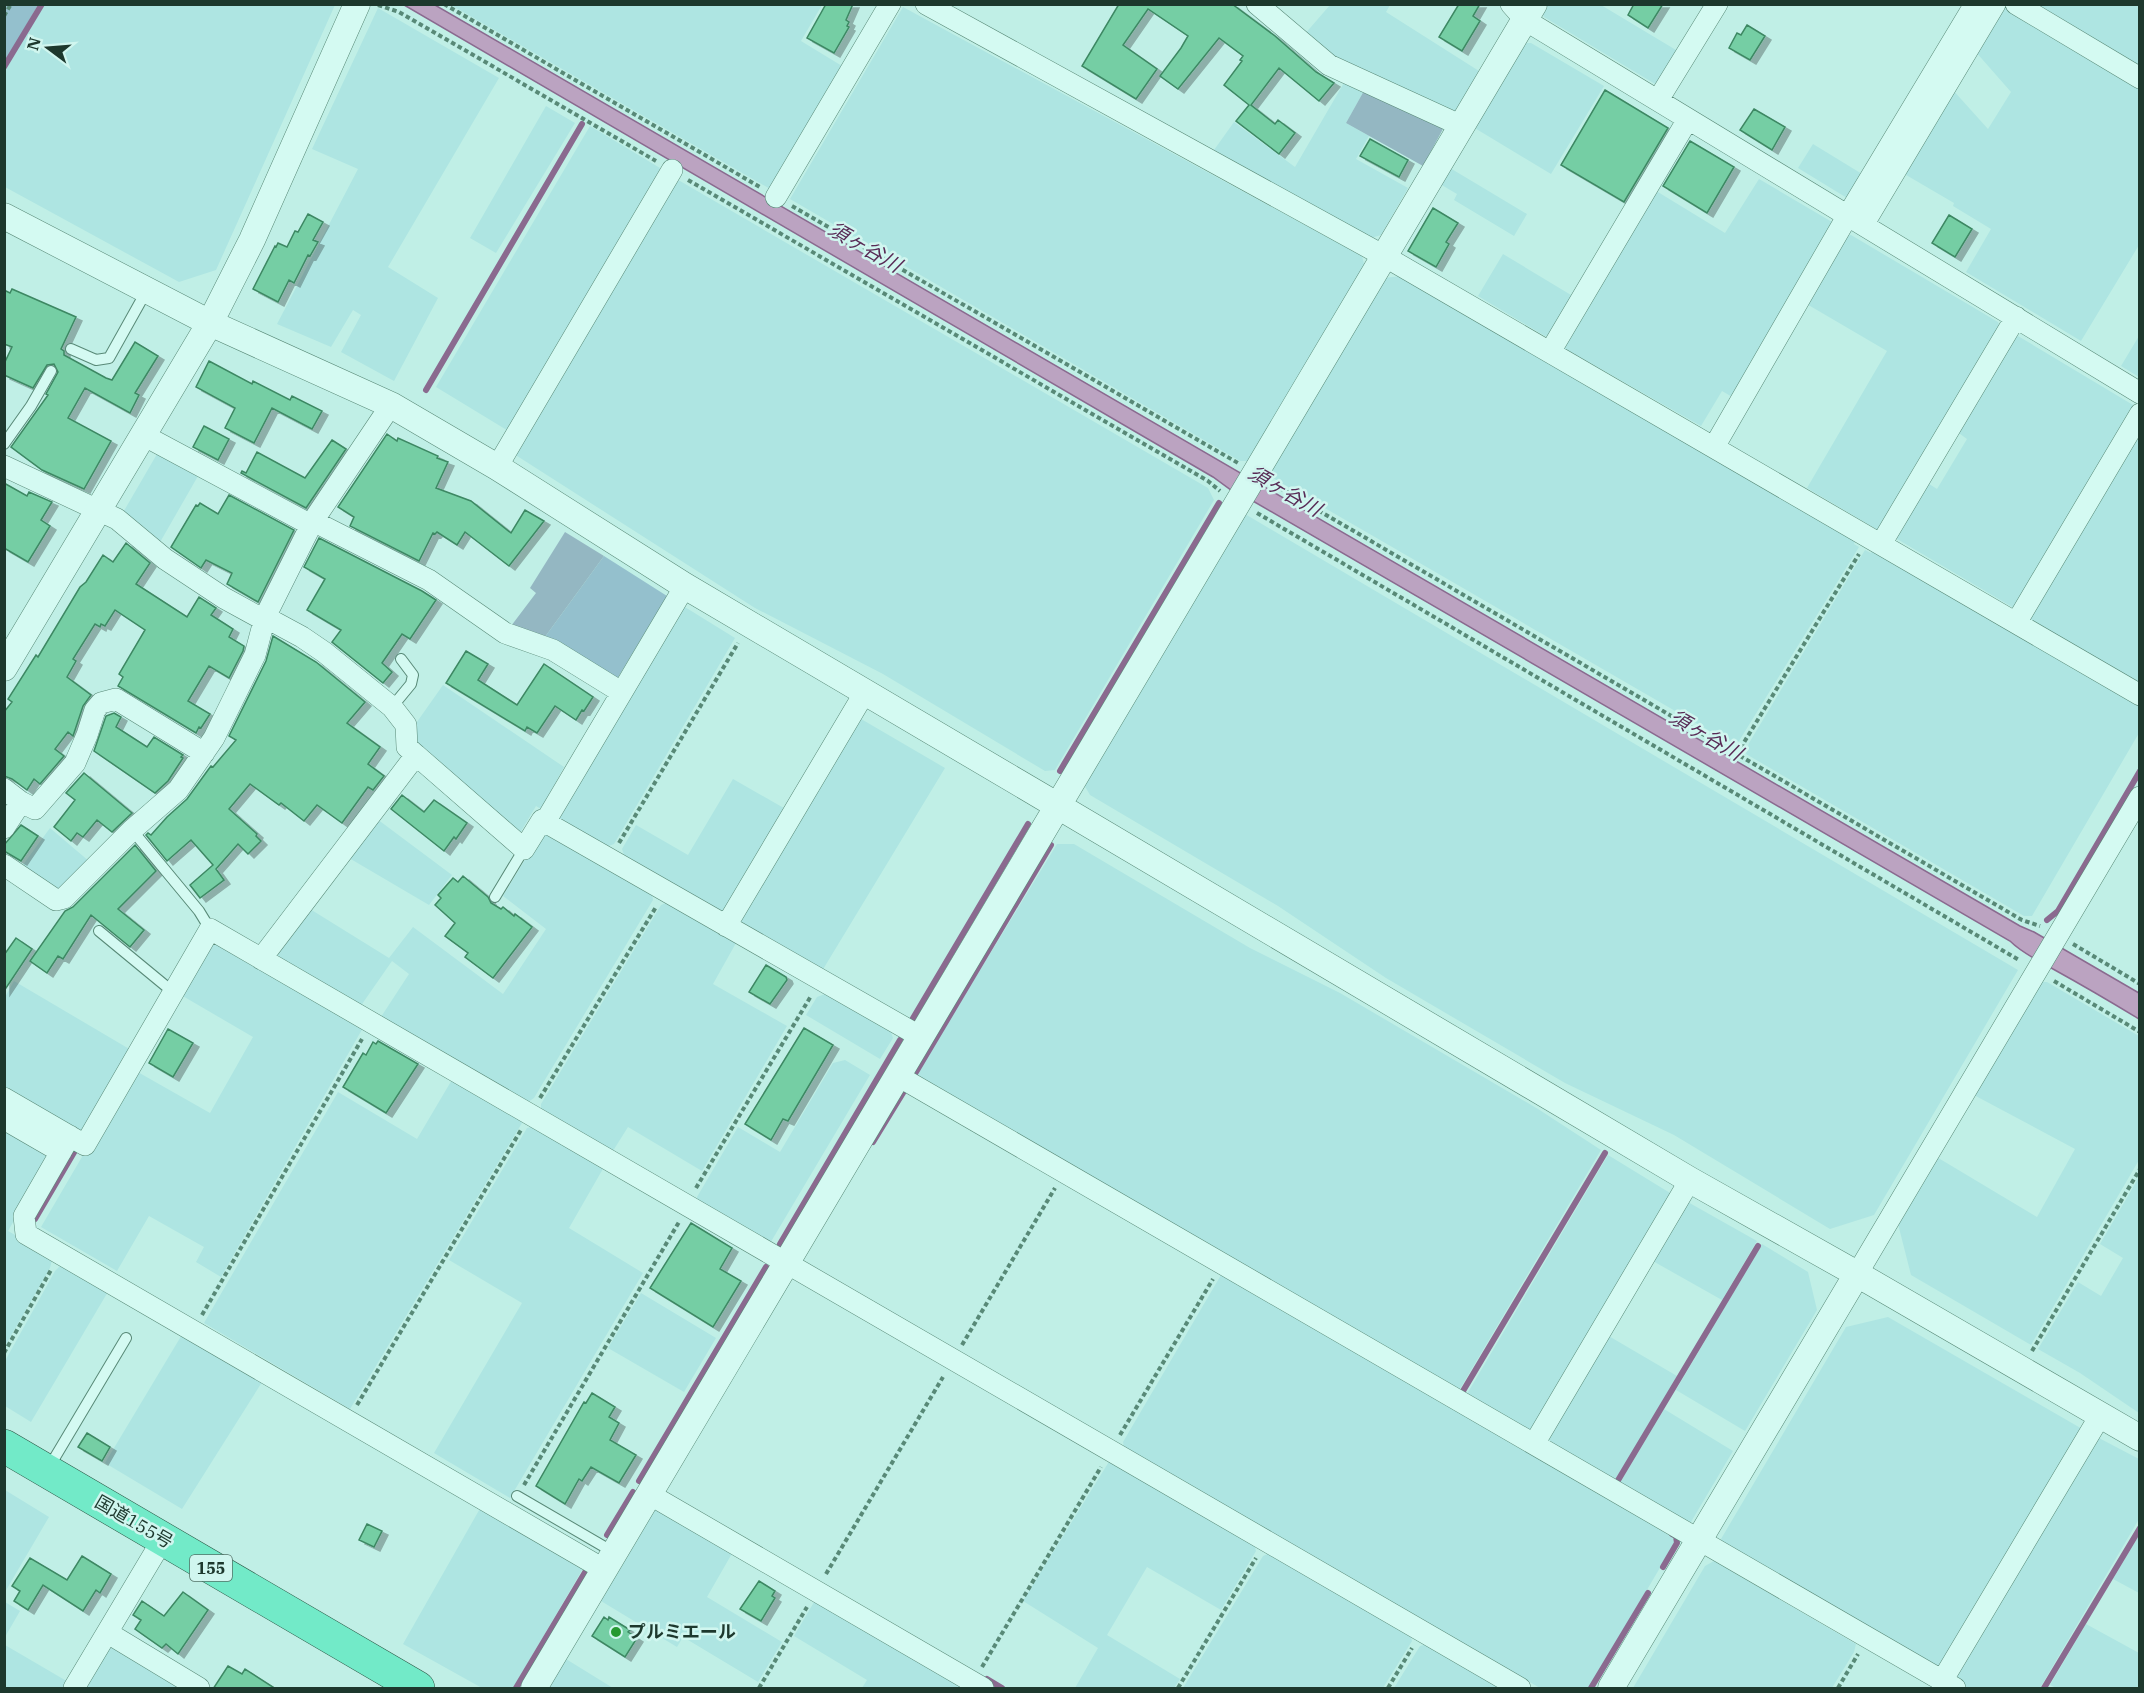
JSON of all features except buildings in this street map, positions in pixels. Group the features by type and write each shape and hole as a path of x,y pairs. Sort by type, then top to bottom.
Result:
{"highway":[{"name":"国道155号","path":"4,1446 418,1689"}],"street":[{"path":"4,668 210,323 252,240 357,4"},
{"path":"776,197 890,4"},
{"path":"926,4 1384,256 2139,695"},
{"path":"1257,4 1329,65 1462,126"},
{"path":"1658,100 1717,4"},
{"path":"1855,220 1975,4"},
{"path":"1714,447 1855,220 1995,4"},
{"path":"2016,4 2139,78"},
{"path":"534,1689 1462,126 1523,10 1688,119 2139,393"},
{"path":"1550,352 1688,119"},
{"path":"497,466 672,170"},
{"path":"4,216 210,323 391,405 497,466 685,586 749,624 1690,1180 2139,1438"},
{"path":"1875,541 2016,317"},
{"path":"4,866 56,900 64,898 132,830 178,790 214,738 255,655 265,618 312,523 391,405"},
{"path":"2016,623 2139,414"},
{"path":"143,435 312,523 429,580 505,633 553,650 621,692"},
{"path":"4,466 117,519 165,559 224,598 302,637 324,652 392,707 406,724 407,747 524,849 542,820 921,1037"},
{"path":"545,822 685,586"},
{"path":"726,926 865,692"},
{"path":"4,828 13,796 35,809 75,763 95,710 101,703 116,699 204,753"},
{"path":"261,959 416,755"},
{"path":"1611,1689 2139,798"},
{"path":"4,1119 65,1144 85,1145 210,929 1520,1689"},
{"path":"898,1076 1948,1685 2100,1416"},
{"path":"4,1098 65,1144"},
{"path":"65,1144 24,1216 26,1234 348,1421 610,1562"},
{"path":"1534,1444 1690,1180"},
{"path":"649,1494 978,1686"},
{"path":"74,1689 163,1539"},
{"path":"108,1633 199,1689"}],"lane":[{"path":"71,349 96,360 109,358 147,290"},
{"path":"4,444 31,406 51,371"},
{"path":"392,707 411,684 413,675 401,659"},
{"path":"132,830 199,911 210,929"},
{"path":"495,897 524,849"},
{"path":"99,931 173,992"},
{"path":"46,1471 126,1338"},
{"path":"517,1496 610,1562"}],"path":[{"path":"4,16 11,4"},
{"path":"377,4 399,12 1198,475 2139,1032"},
{"path":"444,4 2022,920 2139,984"},
{"path":"1740,756 1743,744 1875,541"},
{"path":"610,859 749,624"},
{"path":"348,1421 665,891"},
{"path":"517,1496 821,980"},
{"path":"193,1331 372,1023"},
{"path":"2021,1369 2139,1169"},
{"path":"759,1689 1064,1172"},
{"path":"4,1353 61,1254"},
{"path":"978,1686 1110,1451 1222,1263"},
{"path":"1178,1689 1266,1541"},
{"path":"1388,1689 1422,1632"},
{"path":"1838,1689 1868,1638"}],"shaded area":[{"path":"5,5 38,5 5,62"},
{"path":"44,5 335,5 216,270 179,282 5,187 5,71"},
{"path":"404,5 435,5 2139,993 2139,1019 2020,950 2010,941 1231,490 1213,477"},
{"path":"451,5 822,5 801,41 847,69 772,190"},
{"path":"1330,5 1390,5 1386,12 1479,71 1456,111 1448,113 1333,61 1304,35"},
{"path":"1545,5 1601,5 1681,53 1664,81 1655,84 1544,17 1541,10"},
{"path":"2028,5 2139,5 2139,70"},
{"path":"2008,6 2139,85 2139,245 2081,341 1966,272 1991,229 1953,206 1954,203 1901,172 1952,89 1988,129 2011,92 1975,51 2002,7"},
{"path":"903,7 1362,256 1365,268 1248,461 1240,461 790,199"},
{"path":"378,8 499,78 388,267 438,298 394,381 341,352 361,315 353,310 331,347 277,324 358,169 312,149"},
{"path":"1524,43 1531,43 1604,86 1551,174 1473,127"},
{"path":"1345,81 1365,89 1346,123 1369,136 1356,159 1408,188 1381,235 1371,238 1214,150 1234,122 1295,167"},
{"path":"1365,89 1444,127 1423,166 1346,123"},
{"path":"546,106 575,123 496,253 470,238"},
{"path":"590,126 660,168 662,175 510,432 436,387"},
{"path":"1813,144 1867,177 1847,198 1798,168"},
{"path":"1450,168 1527,214 1514,236 1454,200 1457,194 1440,184"},
{"path":"1759,179 1832,222 1734,398 1722,391 1701,426 1564,348 1653,189 1725,233"},
{"path":"673,181 680,181 1208,488 1214,500 1055,770 1045,771 883,674 755,608 514,454"},
{"path":"1851,235 1998,322 2001,331 1878,530 1807,488 1887,351 1805,303 1845,236"},
{"path":"1503,254 1576,298 1554,335 1545,336 1478,296"},
{"path":"1402,276 1856,539 1854,544 1859,547 1739,741 1734,745 1266,474 1383,278"},
{"path":"2018,336 2133,405 2135,412 2014,608 1897,539 1895,533 1926,482 1937,489 1967,439 1956,431 2011,339"},
{"path":"2139,336 2139,377 2121,366"},
{"path":"2139,426 2139,685 2032,622 2029,611"},
{"path":"157,454 198,476 159,544 121,516"},
{"path":"1245,514 2018,970 1874,1215 1830,1229 1674,1135 1565,1083 1386,978 1278,906 1090,795 1083,783"},
{"path":"565,532 604,556 542,641 508,630 536,593 530,588"},
{"path":"1873,549 2139,704 2139,733 2032,916 2024,916 1746,754 1749,743 1865,550 1871,553"},
{"path":"604,556 667,596 617,679 542,641"},
{"path":"680,604 735,638 614,844 606,847 557,817"},
{"path":"443,685 564,767 541,809 536,806 520,833 413,740 412,729"},
{"path":"856,716 945,768 822,971 735,920"},
{"path":"733,779 789,811 725,915 624,855 622,849 636,825 688,855"},
{"path":"377,819 452,875 429,905 349,858"},
{"path":"50,828 90,862 61,892 20,869"},
{"path":"549,833 652,893 653,900 534,1098 525,1104 379,1020 409,974 392,961 360,1007 276,955 310,909 389,958 413,927 503,994 546,929 503,896 540,835"},
{"path":"1057,844 1074,844 1250,948 1340,993 1538,1109 1601,1150 1457,1394 913,1080"},
{"path":"666,903 736,943 713,984 787,1026 702,1171 628,1127 611,1154 541,1114 541,1104 661,905"},
{"path":"216,941 364,1026 221,1277 196,1262 204,1247 149,1216 117,1271 41,1227 136,1071 210,1113 253,1037 181,995 211,943"},
{"path":"14,981 131,1050 85,1129 77,1133 5,1091 5,997"},
{"path":"2038,982 2047,982 2139,1036 2139,1160 2031,1345 1911,1275 1897,1220 1935,1156 2037,1217 2075,1149 1972,1094"},
{"path":"825,994 891,1032 893,1038 880,1059 806,1015 817,997"},
{"path":"845,1060 870,1075 769,1245 698,1203 697,1197 738,1127 780,1152 833,1063"},
{"path":"453,1078 519,1118 522,1123 350,1409 204,1323 338,1092 417,1139"},
{"path":"5,1123 51,1156 8,1231 53,1256 50,1268 5,1346"},
{"path":"536,1126 604,1167 569,1228 643,1273 510,1498 434,1453 522,1303 449,1260 527,1128"},
{"path":"1608,1155 1675,1196 1536,1430 1525,1435 1464,1399"},
{"path":"2139,1177 2140,1413 2080,1373 2038,1349 2078,1282 2101,1296 2123,1258 2100,1244"},
{"path":"1686,1201 1757,1241 1722,1300 1651,1260"},
{"path":"1762,1244 1808,1272 1817,1310 1745,1431 1676,1390"},
{"path":"63,1263 109,1290 31,1422 5,1406 5,1361 55,1271"},
{"path":"1221,1275 1674,1537 1674,1544 1589,1688 1540,1688 1124,1447 1123,1442"},
{"path":"641,1293 716,1338 684,1392 608,1348"},
{"path":"1888,1317 2084,1430 1942,1670 1723,1547 1721,1539 1846,1327"},
{"path":"183,1333 264,1379 182,1509 105,1463"},
{"path":"1607,1335 1677,1376 1612,1486 1546,1438"},
{"path":"1664,1409 1733,1451 1688,1527 1617,1488"},
{"path":"2097,1437 2139,1459 2139,1519 2040,1688 1962,1688 1954,1676"},
{"path":"1110,1460 1253,1541 1256,1551 1221,1610 1147,1567 1107,1635 1180,1679 1174,1688 1075,1688 1098,1648 1023,1601"},
{"path":"5,1490 49,1517 5,1592"},
{"path":"482,1505 585,1565 513,1688 482,1688 403,1644"},
{"path":"664,1507 734,1550 707,1597 782,1642 758,1682 683,1637 677,1647 601,1601 655,1510"},
{"path":"2139,1535 2139,1593 2113,1579"},
{"path":"1270,1553 1410,1634 1412,1641 1383,1688 1183,1688 1263,1556"},
{"path":"1714,1561 1856,1644 1854,1652 1832,1688 1633,1688 1705,1566"},
{"path":"817,1597 964,1685 962,1688 862,1688 867,1680 794,1636"},
{"path":"5,1602 20,1611 5,1637"},
{"path":"2086,1624 2139,1653 2139,1688 2056,1688 2050,1685"},
{"path":"1427,1644 1502,1688 1394,1688 1420,1646"},
{"path":"5,1645 70,1683 66,1688 5,1688"},
{"path":"118,1646 181,1683 178,1688 84,1688 108,1647"},
{"path":"566,1659 613,1688 548,1688"}],"waterway":[{"path":"4,67 42,4"},
{"path":"426,390 582,124"},
{"path":"1060,771 1219,503"},
{"path":"2047,920 2058,911 2140,771"},
{"path":"909,1025 1028,824"},
{"path":"913,1077 1051,845"},
{"path":"780,1244 900,1040"},
{"path":"873,1142 906,1088"},
{"path":"35,1219 76,1149"},
{"path":"1463,1391 1605,1153"},
{"path":"1617,1482 1758,1246"},
{"path":"639,1481 766,1267"},
{"path":"607,1535 633,1492"},
{"path":"2044,1688 2140,1528"},
{"path":"1663,1567 1677,1543 1676,1536 1672,1534"},
{"path":"516,1688 587,1569"},
{"path":"1591,1688 1648,1593"},
{"path":"987,1679 1002,1688"}],"place":[{"name":"プルミエール","path":"616,1632"}],"water label":[{"name":"須ヶ谷川","path":"865,247"},
{"name":"須ヶ谷川","path":"1285,491"},
{"name":"須ヶ谷川","path":"1706,735"}]}
